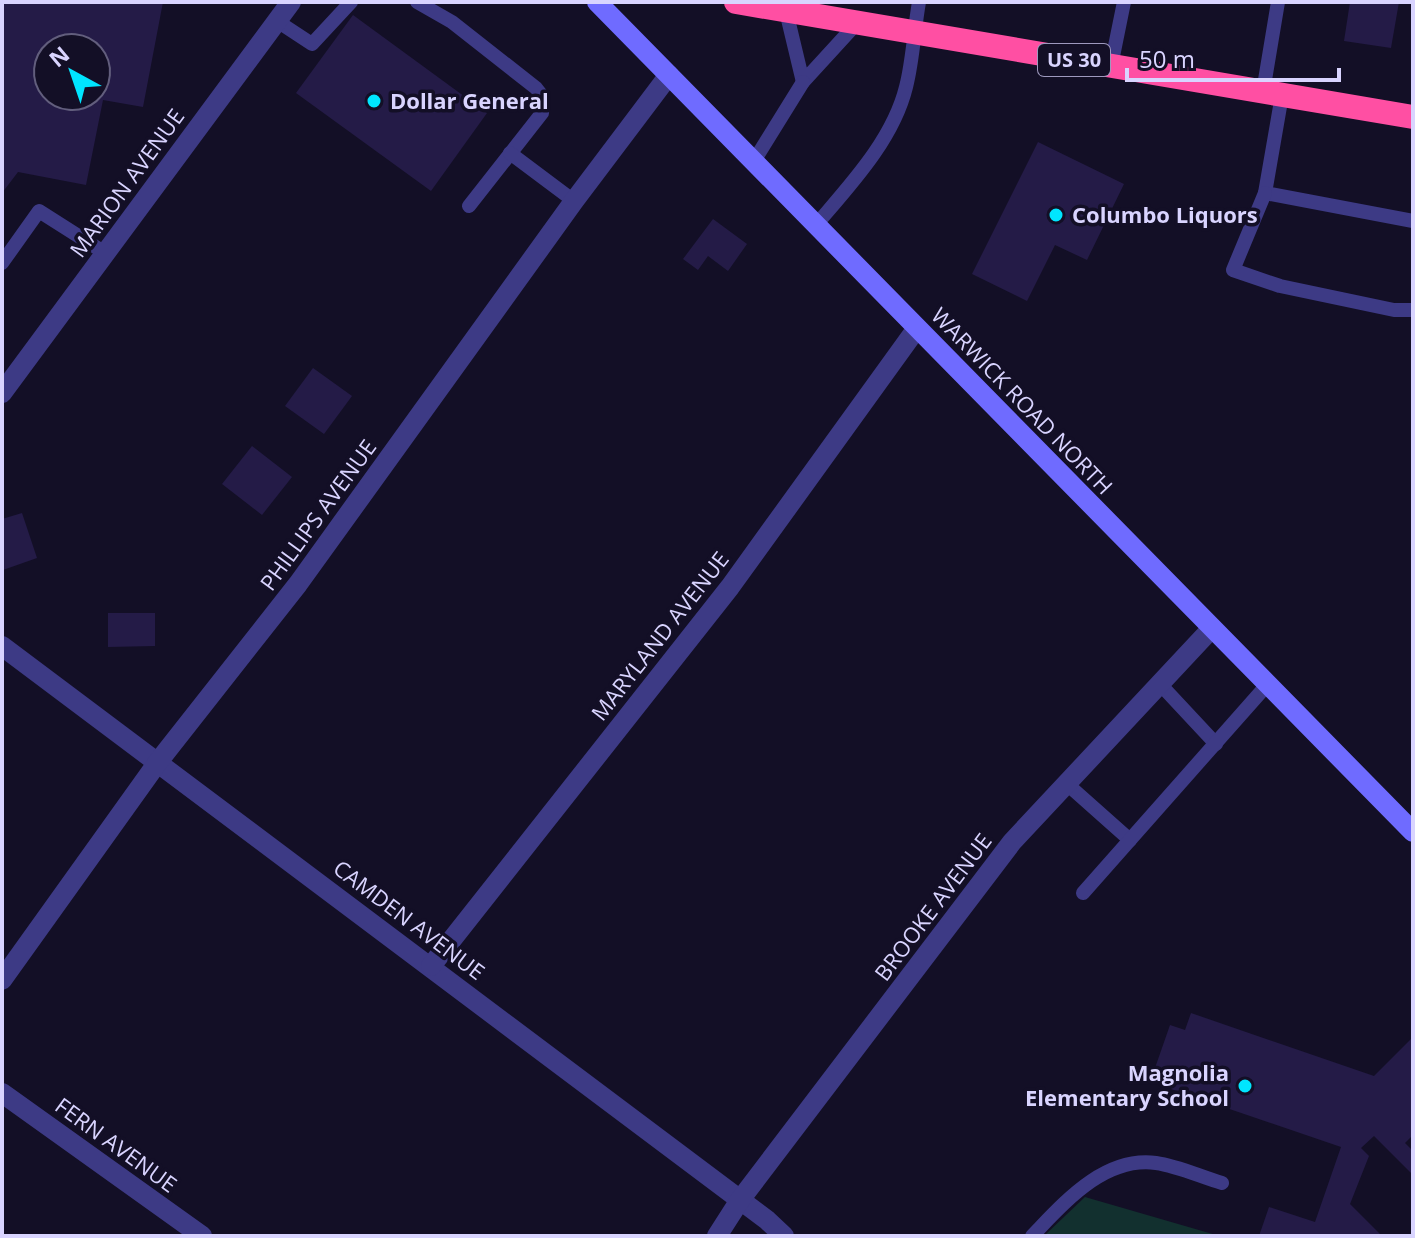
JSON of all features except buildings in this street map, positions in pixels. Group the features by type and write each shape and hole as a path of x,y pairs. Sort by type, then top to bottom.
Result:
{"highway":[{"name":"US 30","path":"736,2 1413,117"}],"street":[{"name":"MARION AVENUE","path":"2,393 291,2"},
{"name":"WARWICK ROAD NORTH","path":"597,2 1413,832"},
{"name":"PHILLIPS AVENUE","path":"2,980 158,762 298,584 574,201 669,75"},
{"name":"MARYLAND AVENUE","path":"431,966 730,587 917,328"},
{"name":"BROOKE AVENUE","path":"717,1236 740,1200 1012,842 1212,628"},
{"name":"CAMDEN AVENUE","path":"2,646 431,966 784,1236"},
{"name":"FERN AVENUE","path":"2,1093 202,1236"}],"lane":[{"path":"277,21 312,44 351,2"},
{"path":"417,2 452,22 536,88 543,97 542,113 469,206"},
{"path":"816,225 865,168 896,114 906,88 919,2"},
{"path":"1111,66 1124,2"},
{"path":"1278,2 1265,193 1233,270 1280,286 1394,310 1413,310"},
{"path":"786,11 803,82"},
{"path":"754,161 803,82 857,23"},
{"path":"510,153 574,201"},
{"path":"1265,193 1413,221"},
{"path":"2,263 39,211 105,253"},
{"path":"1160,684 1216,744"},
{"path":"1083,893 1267,685"},
{"path":"1067,784 1130,840"},
{"path":"1032,1236 1089,1182 1111,1169 1136,1163 1157,1163 1222,1183"}],"green space":[{"path":"1085,1197 1216,1235 1044,1236"}],"place":[{"name":"Dollar General","path":"374,101"},
{"name":"Columbo Liquors","path":"1056,215"},
{"name":"Magnolia Elementary School","path":"1245,1086"}]}
